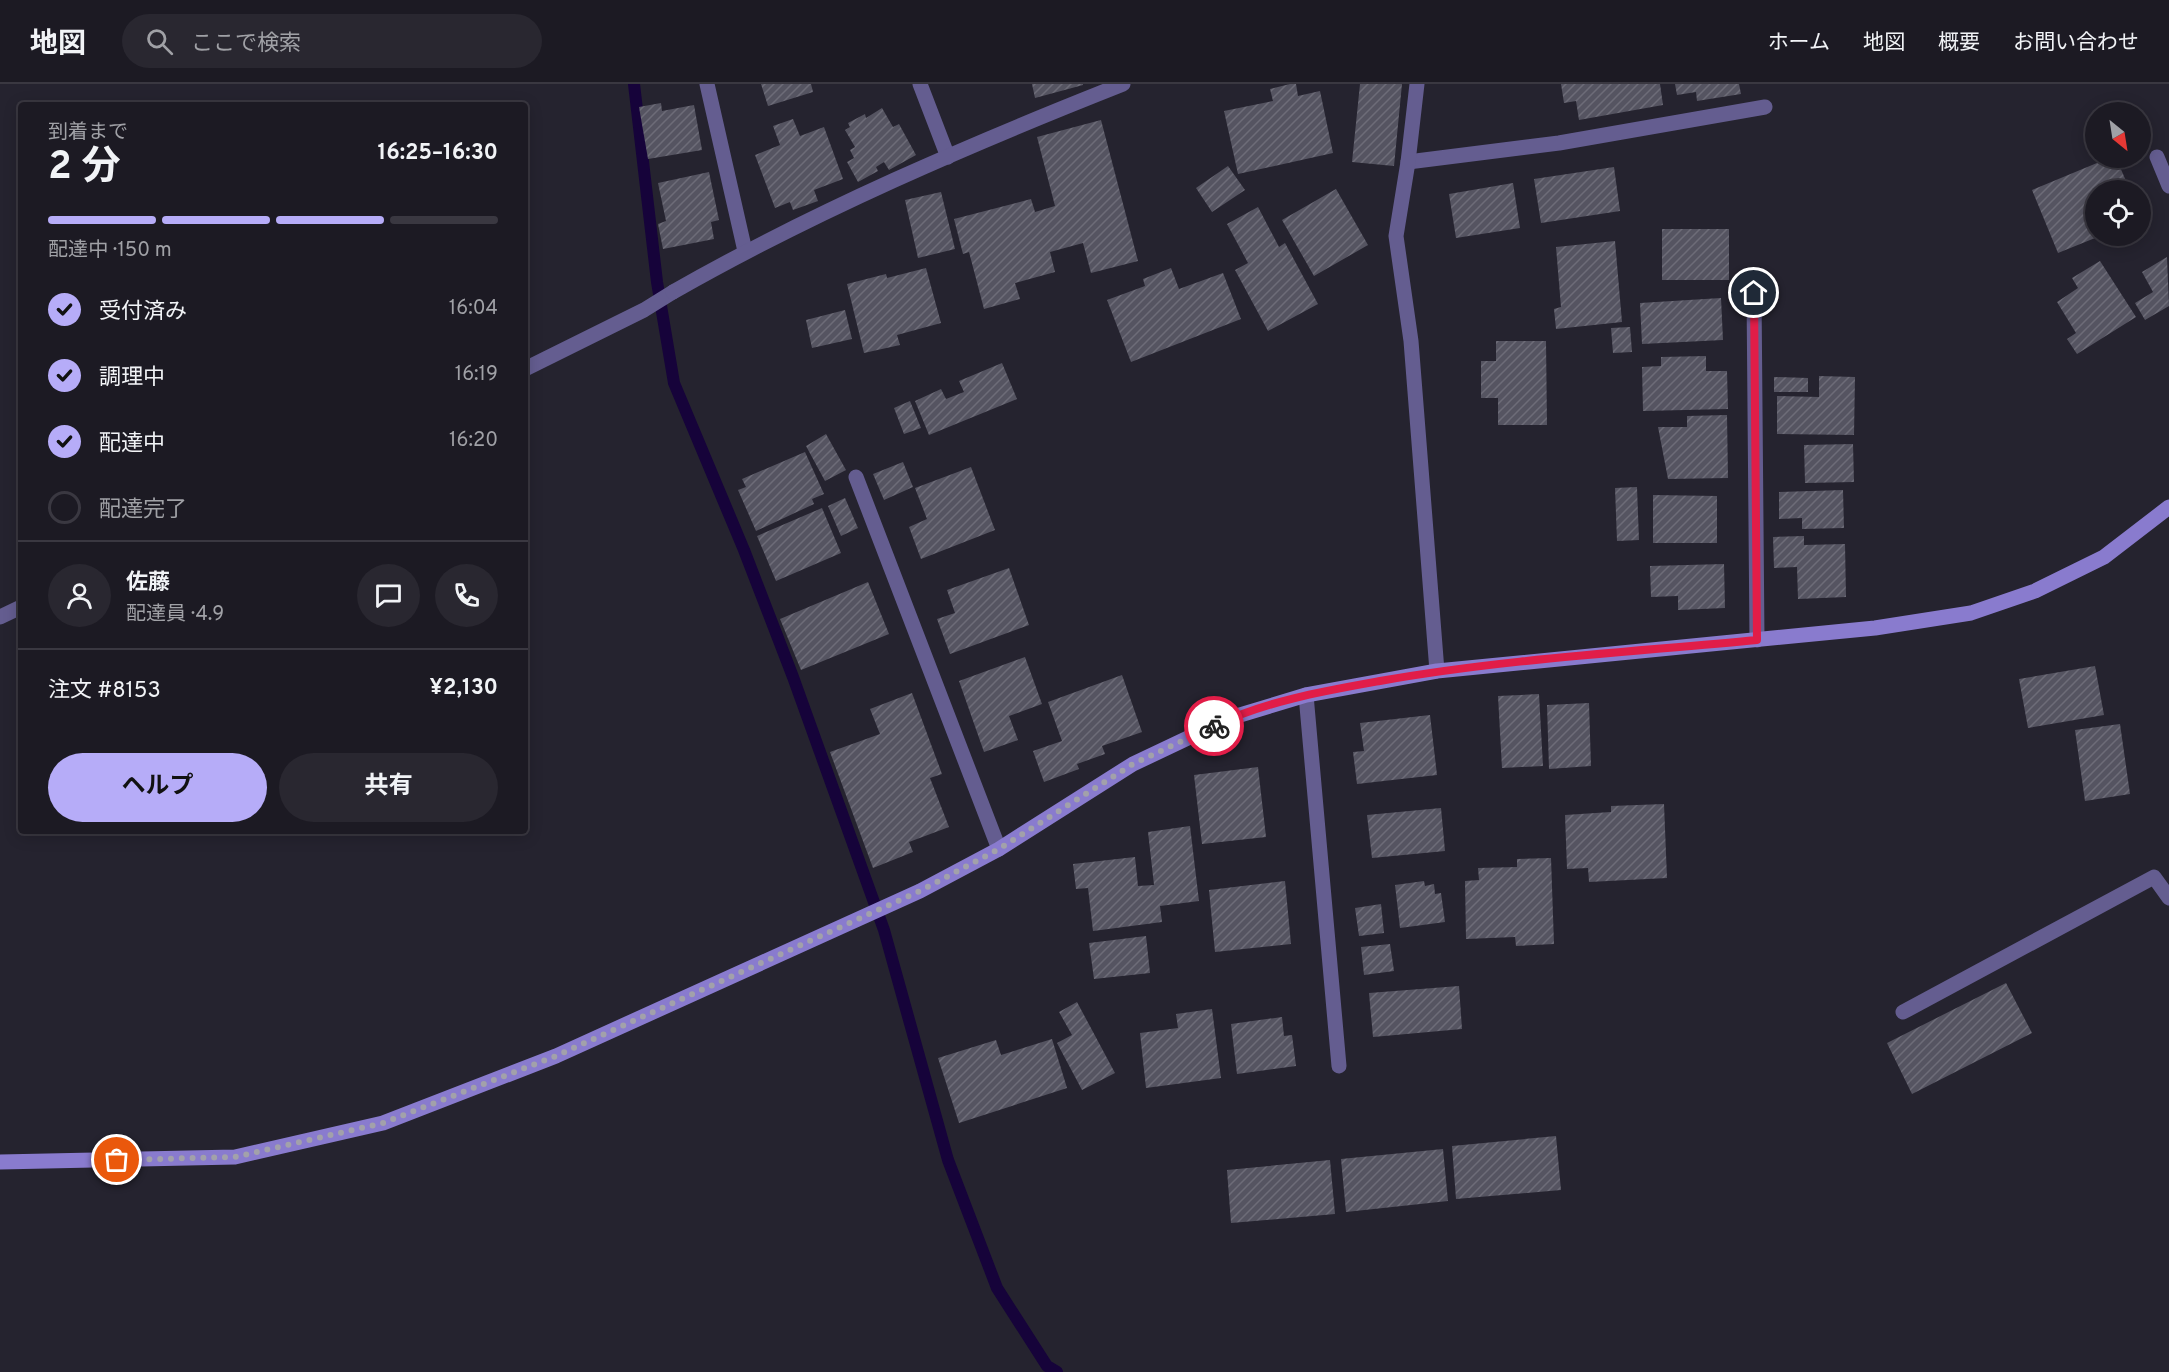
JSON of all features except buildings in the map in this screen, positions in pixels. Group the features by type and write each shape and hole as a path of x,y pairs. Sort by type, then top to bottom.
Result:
{"street":[{"path":"707,84 745,251"},
{"path":"921,84 948,157"},
{"path":"528,368 644,310 672,291 745,251 948,157 1123,84"},
{"path":"1416,84 1408,162 1396,236 1412,341 1437,671"},
{"path":"1408,162 1559,143 1765,107"},
{"path":"2157,157 2169,186"},
{"path":"1754,293 1757,640"},
{"path":"856,477 999,849"},
{"path":"0,1162 235,1157 383,1123 556,1056 920,891 999,849 1133,764 1230,718 1306,694 1437,671 1875,628 1971,613 2035,591 2104,556 2169,507"},
{"path":"0,617 18,608"},
{"path":"1306,694 1339,1066"},
{"path":"1903,1012 2154,877 2169,898"}],"waterway":[{"path":"634,84 657,282 674,383 744,550 793,677 884,930 948,1160 997,1288 1047,1366 1057,1372"}],"way so far":[{"path":"117,1160 235,1157 383,1123 556,1056 920,891 999,849 1133,764 1214,726"}],"route":[{"path":"1214,726 1230,718 1306,694 1437,671 1757,640 1754,293"}]}
